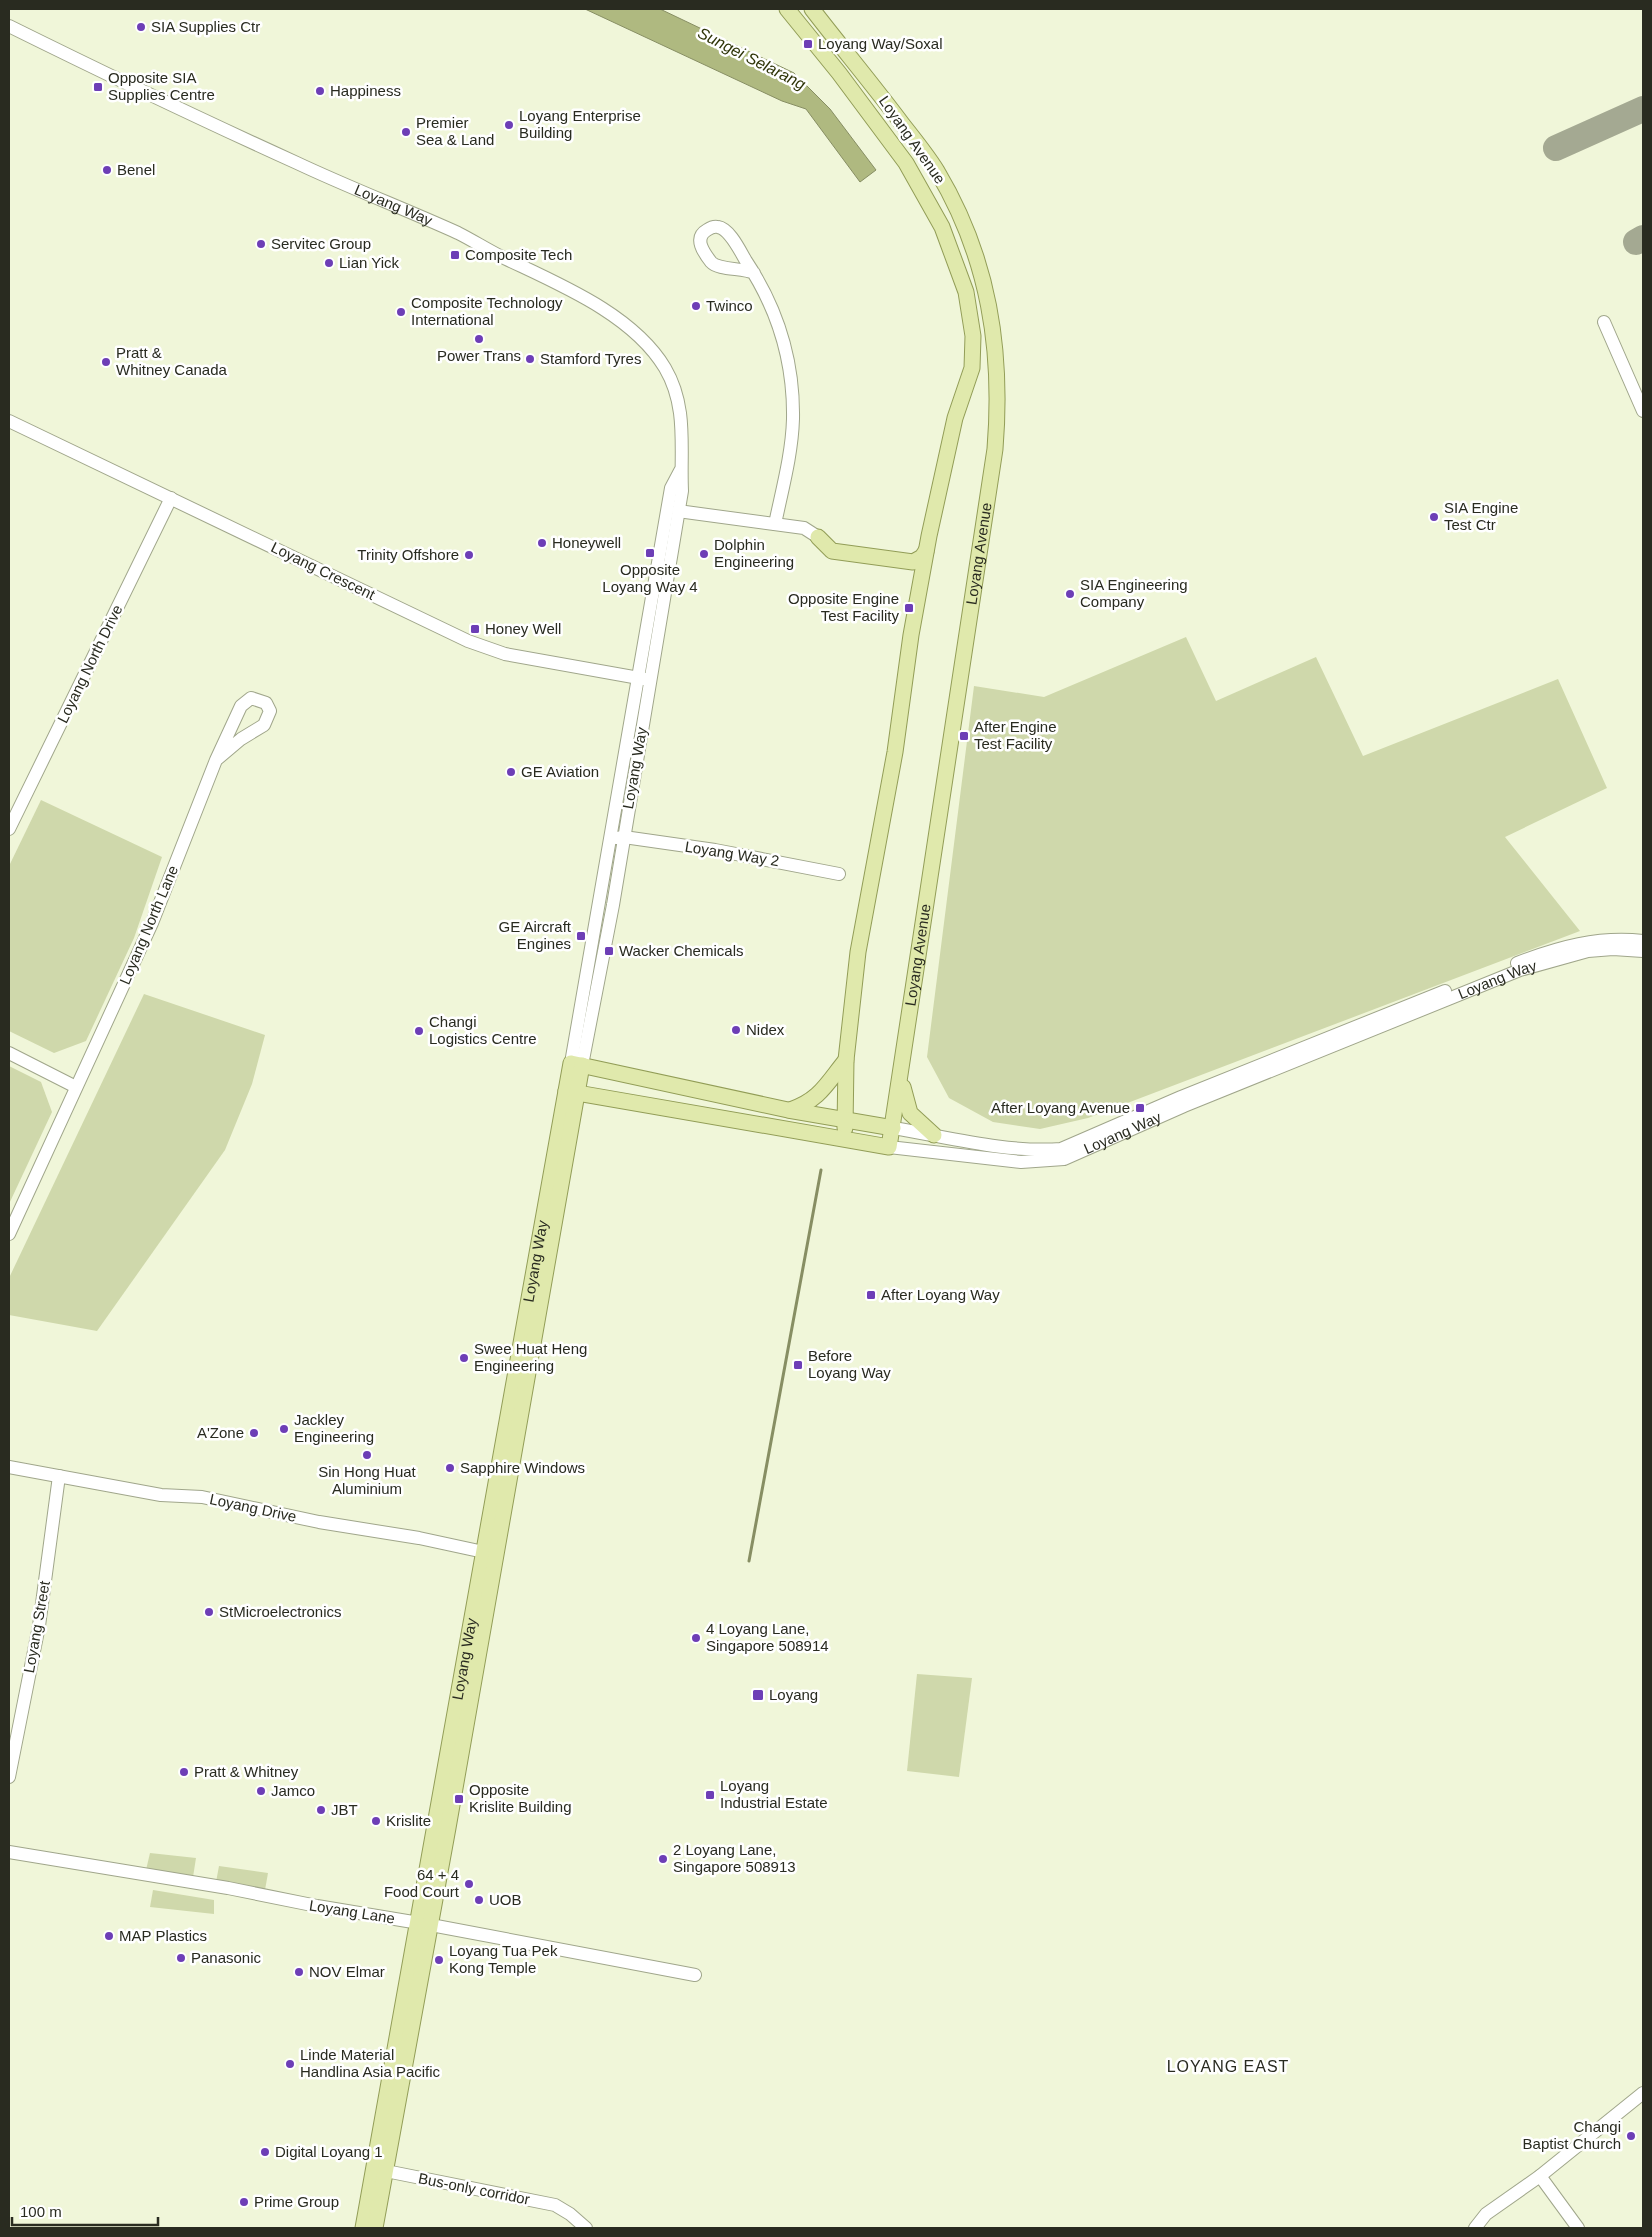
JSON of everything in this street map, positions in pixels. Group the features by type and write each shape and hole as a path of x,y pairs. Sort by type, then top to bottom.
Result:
{"main road":[{"name":"Loyang Avenue","path":"787,9 839,73 906,163 942,228 966,292 973,336 972,368 955,418 926,551 911,635 893,761 858,952 846,1060 845,1139"},
{"name":"Loyang Avenue","path":"812,9 883,98 937,171 955,206 978,266 993,327 997,355 998,414 995,449 916,961 890,1147"},
{"path":"818,537 832,550 913,562 922,557 926,551"},
{"path":"788,1110 806,1104 819,1095 846,1060"},
{"name":"Loyang Way","path":"375,2228 380,2170 577,1064 788,1110 846,1118 893,1128"},
{"path":"901,1078 910,1113 934,1135"},
{"name":"Loyang Way","path":"572,1092 890,1147"},
{"name":"Loyang Way","path":"363,2228 380,2170 390,2147 424,1924"}],"street":[{"name":"Loyang Way","path":"9,26 254,144 459,234 554,282 606,311 639,336 665,368 674,386 681,412 683,443 682,491 610,842 577,1064"},
{"path":"754,273 766,294 785,342 791,392 793,420 789,451 774,524"},
{"path":"1604,322 1643,411"},
{"name":"Loyang Crescent","path":"9,421 468,641 505,654 644,679"},
{"name":"Loyang Way","path":"577,1064 624,836 666,520 671,488 681,469"},
{"path":"670,495 674,507 678,511 804,528 818,537"},
{"name":"Loyang North Drive","path":"9,829 171,498"},
{"path":"666,520 678,511"},
{"name":"Loyang North Lane","path":"9,1234 152,923 216,760 241,706 251,698 266,703 270,711 264,725 241,739 216,760"},
{"path":"610,842 624,836"},
{"name":"Loyang Way 2","path":"624,836 715,850 839,874"},
{"name":"Loyang Way","path":"893,1128 1019,1148 1041,1150 1061,1148 1252,1068 1539,955 1593,940 1626,939 1643,941"},
{"name":"Loyang Way","path":"890,1147 1022,1162 1064,1158 1184,1106 1520,970 1588,951 1612,949 1643,951"},
{"path":"9,1053 76,1087"},
{"name":"Loyang Drive","path":"9,1467 161,1495 202,1497 319,1522 419,1538 490,1554"},
{"name":"Loyang Street","path":"9,1777 39,1626 59,1476"},
{"name":"Loyang Lane","path":"9,1852 215,1886 695,1975"},
{"path":"1475,2228 1486,2214 1540,2176 1643,2093"},
{"path":"390,2147 396,2162 411,2176"},
{"name":"Bus-only corridor","path":"380,2170 555,2205 570,2214 586,2228"},
{"path":"1540,2176 1578,2228"},
{"name":"Bus-only corridor","path":"537,2201 577,2228"}],"shaded area":[{"path":"1186,637 1216,701 1316,657 1363,756 1558,679 1607,788 1505,837 1580,931 1088,1118 1040,1129 993,1122 949,1098 927,1057 974,686 1044,697"},
{"path":"41,800 162,857 134,938 86,1041 54,1053 9,1031 9,866"},
{"path":"144,994 265,1035 252,1084 225,1150 97,1331 9,1315 9,1278"},
{"path":"9,1066 41,1082 52,1112 9,1204"},
{"path":"917,1674 972,1678 959,1777 907,1771"},
{"path":"150,1853 196,1858 193,1877 146,1870"},
{"path":"219,1866 268,1873 265,1890 216,1882"},
{"path":"153,1890 214,1900 214,1914 150,1907"}],"water":[{"name":"Sungei Selarang","path":"585,9 660,9 794,73 830,109 876,170 860,182 806,109 782,101"}],"waterway":[{"path":"749,1561 821,1170"}],"taxiway":[{"path":"1556,148 1643,109"},
{"path":"1636,242 1643,238"}],"place":[{"name":"SIA Supplies Ctr","path":"141,27"},
{"name":"Loyang Way/Soxal","path":"808,44"},
{"name":"Opposite SIA Supplies Centre","path":"98,87"},
{"name":"Happiness","path":"320,91"},
{"name":"Loyang Enterprise Building","path":"509,125"},
{"name":"Premier Sea & Land","path":"406,132"},
{"name":"Benel","path":"107,170"},
{"name":"Servitec Group","path":"261,244"},
{"name":"Composite Tech","path":"455,255"},
{"name":"Lian Yick","path":"329,263"},
{"name":"Twinco","path":"696,306"},
{"name":"Composite Technology International","path":"401,312"},
{"name":"Power Trans","path":"479,339"},
{"name":"Stamford Tyres","path":"530,359"},
{"name":"Pratt & Whitney Canada","path":"106,362"},
{"name":"SIA Engine Test Ctr","path":"1434,517"},
{"name":"Honeywell","path":"542,543"},
{"name":"Opposite Loyang Way 4","path":"650,553"},
{"name":"Dolphin Engineering","path":"704,554"},
{"name":"Trinity Offshore","path":"469,555"},
{"name":"SIA Engineering Company","path":"1070,594"},
{"name":"Opposite Engine Test Facility","path":"909,608"},
{"name":"Honey Well","path":"475,629"},
{"name":"After Engine Test Facility","path":"964,736"},
{"name":"GE Aviation","path":"511,772"},
{"name":"GE Aircraft Engines","path":"581,936"},
{"name":"Wacker Chemicals","path":"609,951"},
{"name":"Nidex","path":"736,1030"},
{"name":"Changi Logistics Centre","path":"419,1031"},
{"name":"After Loyang Avenue","path":"1140,1108"},
{"name":"After Loyang Way","path":"871,1295"},
{"name":"Swee Huat Heng Engineering","path":"464,1358"},
{"name":"Before Loyang Way","path":"798,1365"},
{"name":"Jackley Engineering","path":"284,1429"},
{"name":"A'Zone","path":"254,1433"},
{"name":"Sin Hong Huat Aluminium","path":"367,1455"},
{"name":"Sapphire Windows","path":"450,1468"},
{"name":"StMicroelectronics","path":"209,1612"},
{"name":"4 Loyang Lane, Singapore 508914","path":"696,1638"},
{"name":"Loyang","path":"758,1695"},
{"name":"Pratt & Whitney","path":"184,1772"},
{"name":"Jamco","path":"261,1791"},
{"name":"Loyang Industrial Estate","path":"710,1795"},
{"name":"Opposite Krislite Building","path":"459,1799"},
{"name":"JBT","path":"321,1810"},
{"name":"Krislite","path":"376,1821"},
{"name":"2 Loyang Lane, Singapore 508913","path":"663,1859"},
{"name":"64 + 4 Food Court","path":"469,1884"},
{"name":"UOB","path":"479,1900"},
{"name":"MAP Plastics","path":"109,1936"},
{"name":"Panasonic","path":"181,1958"},
{"name":"Loyang Tua Pek Kong Temple","path":"439,1960"},
{"name":"NOV Elmar","path":"299,1972"},
{"name":"Linde Material Handlina Asia Pacific","path":"290,2064"},
{"name":"Changi Baptist Church","path":"1631,2136"},
{"name":"Digital Loyang 1","path":"265,2152"},
{"name":"Prime Group","path":"244,2202"}],"district":[{"name":"LOYANG EAST","path":"1228,2066"}]}
